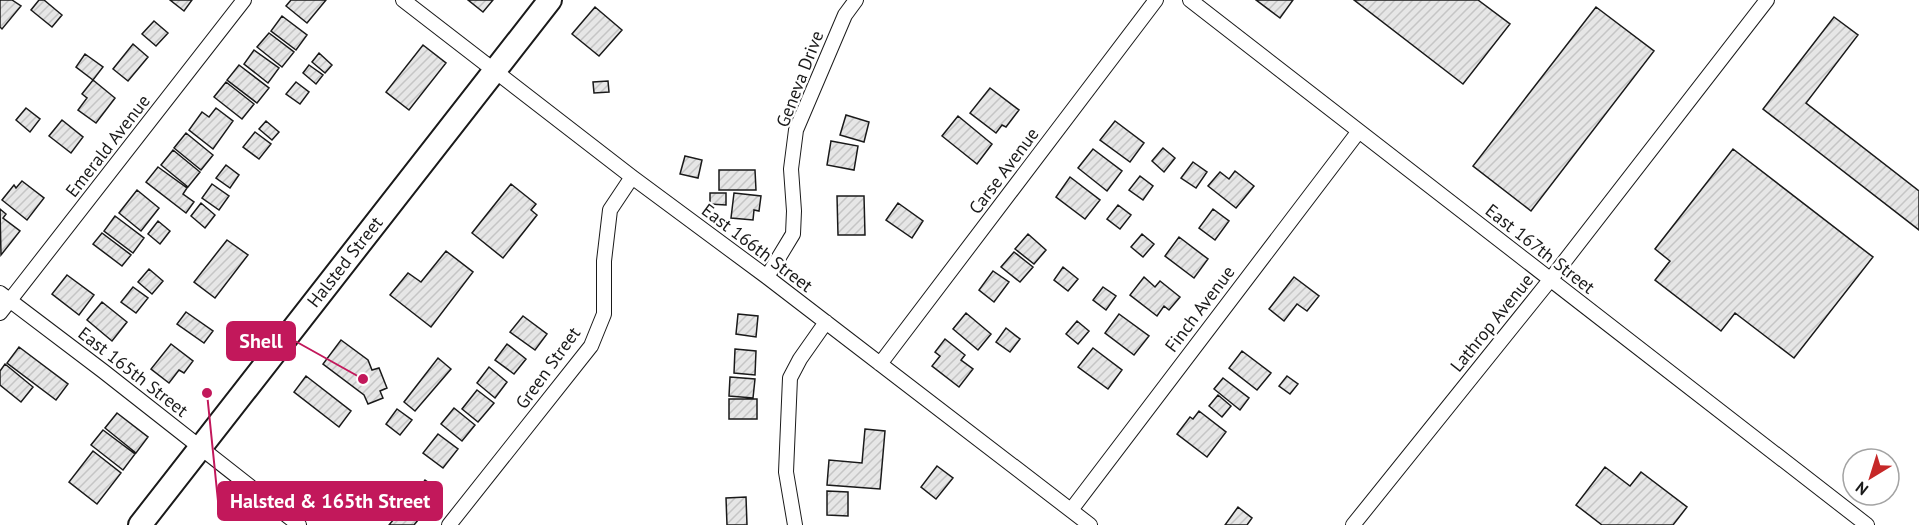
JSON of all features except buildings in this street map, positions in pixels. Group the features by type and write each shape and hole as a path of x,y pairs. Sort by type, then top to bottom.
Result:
{"main road":[{"name":"Halsted Street","path":"140,525 550,0"}],"street":[{"name":"Emerald Avenue","path":"0,313 5,297 244,0"},
{"name":"East 166th Street","path":"403,0 1090,525"},
{"name":"Geneva Drive","path":"767,277 794,234 791,169 796,130 845,15 856,0"},
{"name":"Carse Avenue","path":"880,364 1156,0"},
{"name":"East 167th Street","path":"1190,0 1867,525"},
{"name":"Lathrop Avenue","path":"1353,525 1550,280 1767,0"},
{"name":"Finch Avenue","path":"1071,510 1359,131"},
{"name":"Green Street","path":"449,525 591,346 604,314 604,261 610,210 632,177"},
{"name":"East 165th Street","path":"5,297 103,370 299,525"},
{"path":"795,525 786,472 790,378 800,359 826,322"}],"place":[{"name":"Shell","path":"363,379"},
{"name":"Halsted & 165th Street","path":"207,393"}]}
